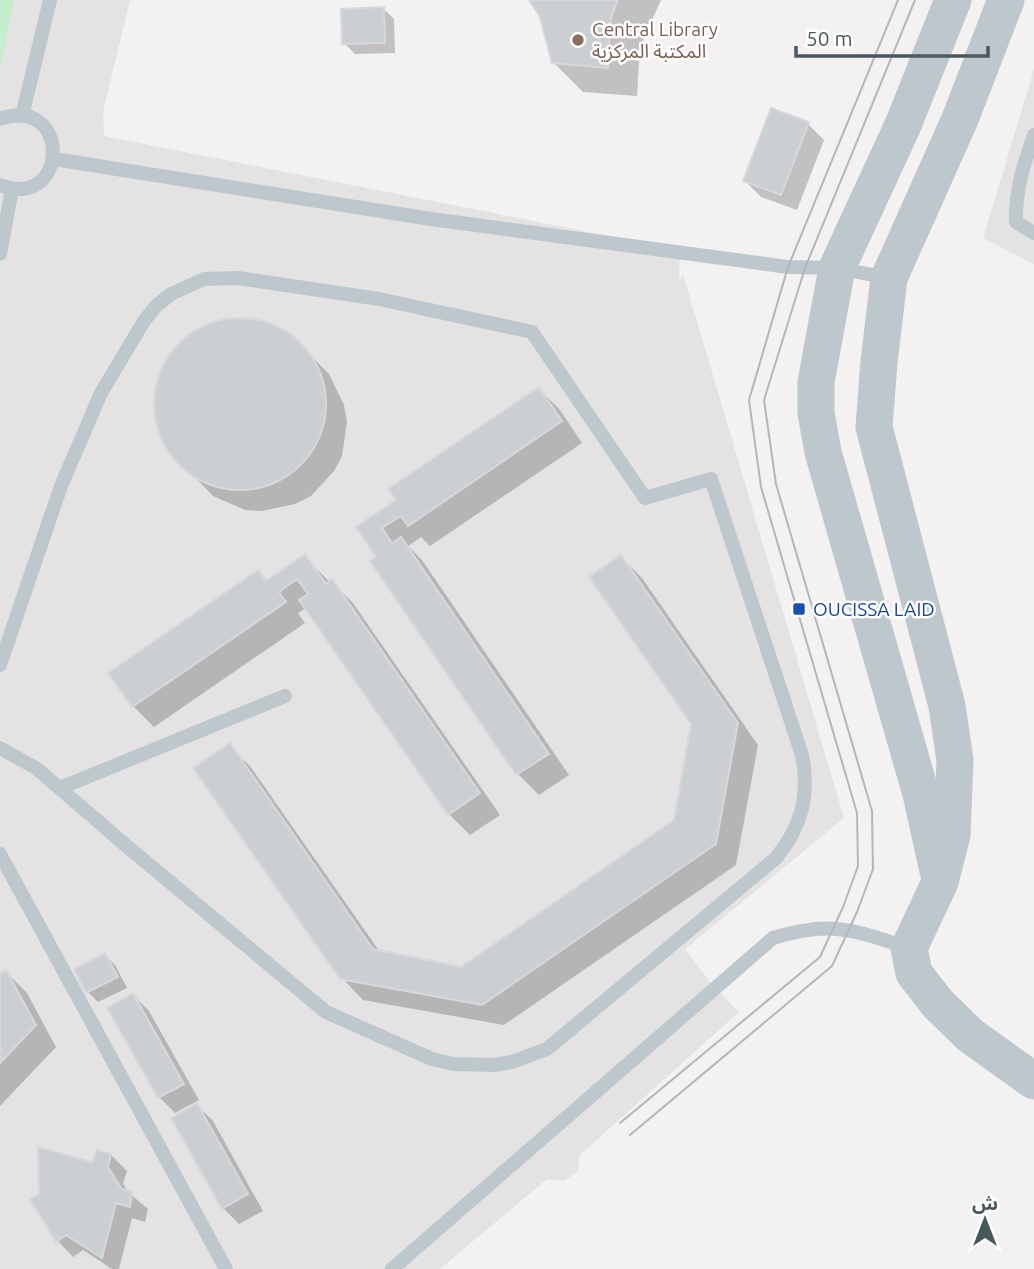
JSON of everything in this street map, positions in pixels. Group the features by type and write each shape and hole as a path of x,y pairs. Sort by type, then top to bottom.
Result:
{"street":[{"path":"940,882 921,794 823,452 816,413 816,382 834,285 953,0"},
{"path":"1006,0 960,120 889,278 874,427 947,706 956,760 952,835 940,882 909,948 914,973 938,1004 971,1036 1034,1081"},
{"path":"834,285 844,288 858,285 876,295 884,318"}],"lane":[{"path":"22,116 50,0"},
{"path":"0,119 11,116 34,119 51,135 54,159 44,179 34,186 6,187 0,254"},
{"path":"1034,135 1020,174 1016,222 1034,233"},
{"path":"54,159 445,221 788,267 834,285 889,278"},
{"path":"0,664 61,486 101,393 144,321 156,306 188,285 221,277 309,287 430,309 532,332 645,498 711,479 802,755 806,788 798,824 789,842 776,858 547,1049 512,1062 475,1066 432,1059 326,1012 36,768 0,748"},
{"path":"60,788 285,696"},
{"path":"0,854 226,1269"},
{"path":"392,1269 773,938 801,929 833,927 849,929 909,948"}],"shaded area":[{"path":"0,0 130,0 103,112 104,136 680,250 679,282 683,274 844,818 685,949 714,987 739,1012 580,1155 578,1171 564,1181 547,1179 440,1269 0,1269"},
{"path":"1034,69 1034,264 983,238"}],"green space":[{"path":"0,0 13,0 13,4 0,71"}],"building":[{"name":"Central Library المكتبة المركزية","path":"529,0 618,0 611,17 608,68 552,63 540,17"},
{"path":"384,7 385,43 342,44 341,9"},
{"path":"771,108 809,122 781,195 743,181"},
{"path":"240,318 273,324 301,343 320,371 326,404 320,437 301,465 273,484 240,490 207,484 179,465 160,437 154,404 160,371 179,343 207,324"},
{"path":"539,387 562,421 408,526 401,516 382,528 392,543 401,537 549,754 516,775 370,561 376,557 356,527 396,500 388,489"},
{"path":"305,554 326,584 332,579 480,793 448,815 299,600 308,594 297,579 279,592 286,602 132,707 108,673 258,570 266,581"},
{"path":"621,555 738,723 716,844 482,1005 340,979 193,768 230,743 373,949 461,967 674,820 691,724 589,577"},
{"path":"105,953 118,977 86,993 74,969"},
{"path":"6,970 36,1025 0,1063 0,974"},
{"path":"133,993 184,1084 158,1098 107,1008"},
{"path":"197,1103 248,1194 222,1209 171,1118"},
{"path":"38,1147 92,1162 97,1150 111,1154 108,1167 122,1189 132,1192 130,1207 116,1203 102,1258 66,1235 56,1242 30,1199 39,1194"}],"tram line":[{"path":"620,1123 820,957 858,866 857,813 761,487 749,400 788,267 898,0"},
{"path":"630,1135 832,966 873,869 872,811 776,484 764,400 805,268 915,0"}],"place":[{"name":"Central Library المكتبة المركزية","path":"578,40"},
{"name":"OUCISSA LAID","path":"799,609"}]}
